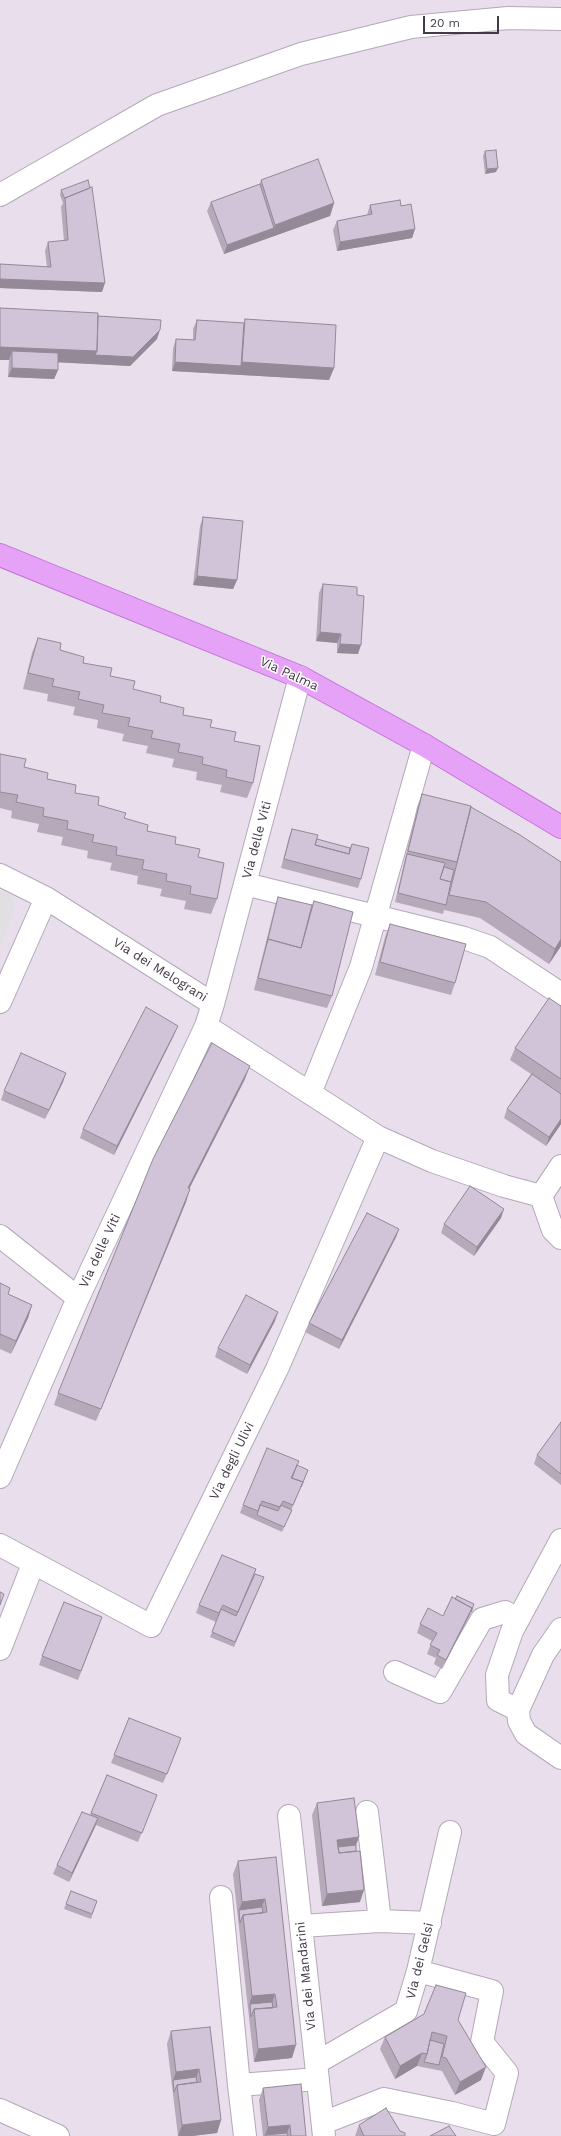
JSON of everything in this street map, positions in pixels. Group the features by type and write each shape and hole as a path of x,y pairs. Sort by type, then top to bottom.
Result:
{"main road":[{"name":"Via Palma","path":"0,555 300,677 424,745 561,827"}],"street":[{"path":"0,194 157,105 301,54 411,28 508,18 561,18"},
{"name":"Via delle Viti","path":"213,1004 300,677"},
{"path":"310,1092 361,967 424,745"},
{"name":"Via dei Melograni","path":"0,875 46,898 213,1004 206,1026"},
{"path":"245,884 464,938 490,947 561,994"},
{"path":"0,1002 46,898"},
{"path":"206,1026 378,1137 432,1161 504,1186 541,1196"},
{"name":"Via delle Viti","path":"0,1477 78,1298 206,1026"},
{"name":"Via degli Ulivi","path":"0,1546 151,1626 277,1368 378,1137"},
{"path":"541,1196 561,1166"},
{"path":"541,1196 553,1230 561,1238"},
{"path":"0,1236 78,1298"},
{"path":"518,1710 498,1700 497,1675 518,1618 561,1540"},
{"path":"0,1649 33,1564"},
{"path":"394,1672 440,1692 482,1618 505,1612 518,1618"},
{"path":"561,1629 543,1655 518,1710 519,1722 526,1734 561,1758"},
{"path":"367,1812 380,1921"},
{"name":"Via dei Mandarini","path":"289,1816 323,2129"},
{"name":"Via dei Gelsi","path":"317,2071 406,2011 430,1923 450,1832"},
{"path":"221,1897 245,2136"},
{"path":"301,1926 380,1921 430,1923"},
{"path":"323,2129 384,2099 452,2113 492,2130 507,2073 482,2042 492,1991 418,1971"},
{"path":"239,2085 317,2071"},
{"path":"0,2110 58,2136"}],"shaded area":[{"path":"0,0 561,0 561,2136 0,2136"},
{"path":"0,891 11,896 15,908 0,948"}],"building":[{"path":"496,150 498,168 487,169 485,151"},
{"path":"318,159 334,203 275,225 261,180"},
{"path":"88,180 90,188 65,199 61,190"},
{"path":"260,184 274,228 227,245 211,202"},
{"path":"92,187 105,283 0,279 0,264 51,267 48,242 68,240 65,198"},
{"path":"400,200 401,206 411,204 415,229 340,242 337,221 372,214 370,205"},
{"path":"0,308 98,313 97,351 0,347"},
{"path":"98,316 161,320 160,330 133,357 95,355 97,351"},
{"path":"245,319 336,325 334,368 242,362"},
{"path":"197,320 244,323 241,366 175,362 176,339 195,340"},
{"path":"12,351 58,353 58,370 12,368"},
{"path":"203,517 243,521 237,580 197,576"},
{"path":"323,584 357,587 357,595 364,596 361,645 340,644 341,634 320,632"},
{"path":"38,638 61,643 60,650 84,657 83,663 112,668 110,676 135,681 133,689 161,696 160,702 184,708 183,715 212,720 210,727 236,732 234,741 260,746 253,783 226,777 227,770 202,764 203,757 178,752 180,744 151,738 153,731 128,726 130,718 102,713 104,705 78,699 80,692 52,686 54,679 28,673"},
{"path":"0,754 26,759 24,767 48,773 47,779 76,785 75,793 99,797 98,805 126,813 124,818 148,825 147,831 176,837 175,844 200,849 198,857 224,863 217,899 190,894 191,886 166,881 167,874 142,869 144,860 116,855 117,847 92,842 94,835 67,829 68,821 43,816 44,808 16,802 18,795 0,792"},
{"path":"422,794 471,806 457,862 408,851"},
{"path":"471,807 520,835 561,862 561,939 555,949 486,902 449,895"},
{"path":"292,829 318,835 315,845 349,854 352,844 369,848 361,879 284,859"},
{"path":"317,839 350,848 349,854 315,845"},
{"path":"407,854 445,863 440,879 451,882 446,905 398,893"},
{"path":"444,867 454,870 451,882 440,879"},
{"path":"278,897 312,905 301,948 268,939 267,943"},
{"path":"314,901 353,912 332,996 258,978 268,939 301,948"},
{"path":"390,924 466,944 455,983 380,962"},
{"path":"549,998 561,1006 561,1079 515,1048"},
{"path":"146,1007 178,1026 117,1146 83,1129"},
{"path":"212,1043 250,1066 188,1188 190,1189 101,1409 58,1393 153,1159"},
{"path":"21,1053 66,1073 49,1110 4,1091"},
{"path":"532,1074 561,1094 561,1119 549,1137 507,1109"},
{"path":"470,1186 504,1209 477,1247 444,1224"},
{"path":"367,1213 399,1229 342,1340 309,1323"},
{"path":"0,1283 10,1288 8,1294 32,1305 16,1341 0,1334"},
{"path":"246,1295 278,1312 250,1365 218,1348"},
{"path":"561,1422 561,1474 537,1455"},
{"path":"267,1448 299,1461 291,1478 303,1482 293,1505 283,1501 280,1507 262,1501 258,1511 243,1505"},
{"path":"297,1465 308,1470 301,1487 303,1482 292,1478"},
{"path":"260,1505 278,1511 281,1505 292,1510 284,1527 257,1515"},
{"path":"222,1555 256,1569 238,1612 223,1605 219,1613 199,1605"},
{"path":"255,1574 264,1577 235,1642 212,1632 221,1609 236,1616"},
{"path":"0,1592 4,1594 0,1605"},
{"path":"457,1596 474,1604 471,1612 472,1608 455,1599"},
{"path":"452,1597 472,1608 446,1660 437,1655 440,1650 430,1645 437,1633 420,1624 428,1608 443,1616"},
{"path":"64,1602 102,1617 81,1671 42,1656"},
{"path":"129,1718 181,1738 167,1774 114,1755"},
{"path":"107,1775 157,1795 142,1833 91,1813"},
{"path":"354,1798 359,1837 337,1840 339,1853 360,1851 364,1890 327,1894 317,1803"},
{"path":"82,1812 98,1818 72,1873 57,1865"},
{"path":"356,1845 356,1851 339,1853 338,1847"},
{"path":"276,1857 296,2045 258,2049 254,2009 277,2007 275,1994 252,1996 243,1915 267,1912 265,1899 242,1902 238,1861"},
{"path":"71,1891 97,1901 92,1914 66,1904"},
{"path":"262,1907 263,1913 243,1915 240,1923 239,1910"},
{"path":"436,1985 466,1993 458,2020 486,2067 460,2082 446,2058 442,2057 447,2036 432,2032 427,2054 422,2053 400,2066 385,2037 424,2014"},
{"path":"272,2002 273,2008 254,2009 251,2017 250,2004"},
{"path":"210,2027 221,2120 182,2125 177,2085 201,2082 199,2069 176,2072 171,2031"},
{"path":"430,2040 444,2044 439,2065 424,2062"},
{"path":"196,2077 197,2082 177,2085 174,2092 173,2080"},
{"path":"301,2084 306,2136 291,2136 290,2125 268,2127 263,2088"},
{"path":"386,2108 400,2131 405,2133 405,2136 364,2136 359,2125"},
{"path":"449,2126 456,2136 430,2136"},
{"path":"287,2133 288,2136 265,2136 265,2135"}]}
